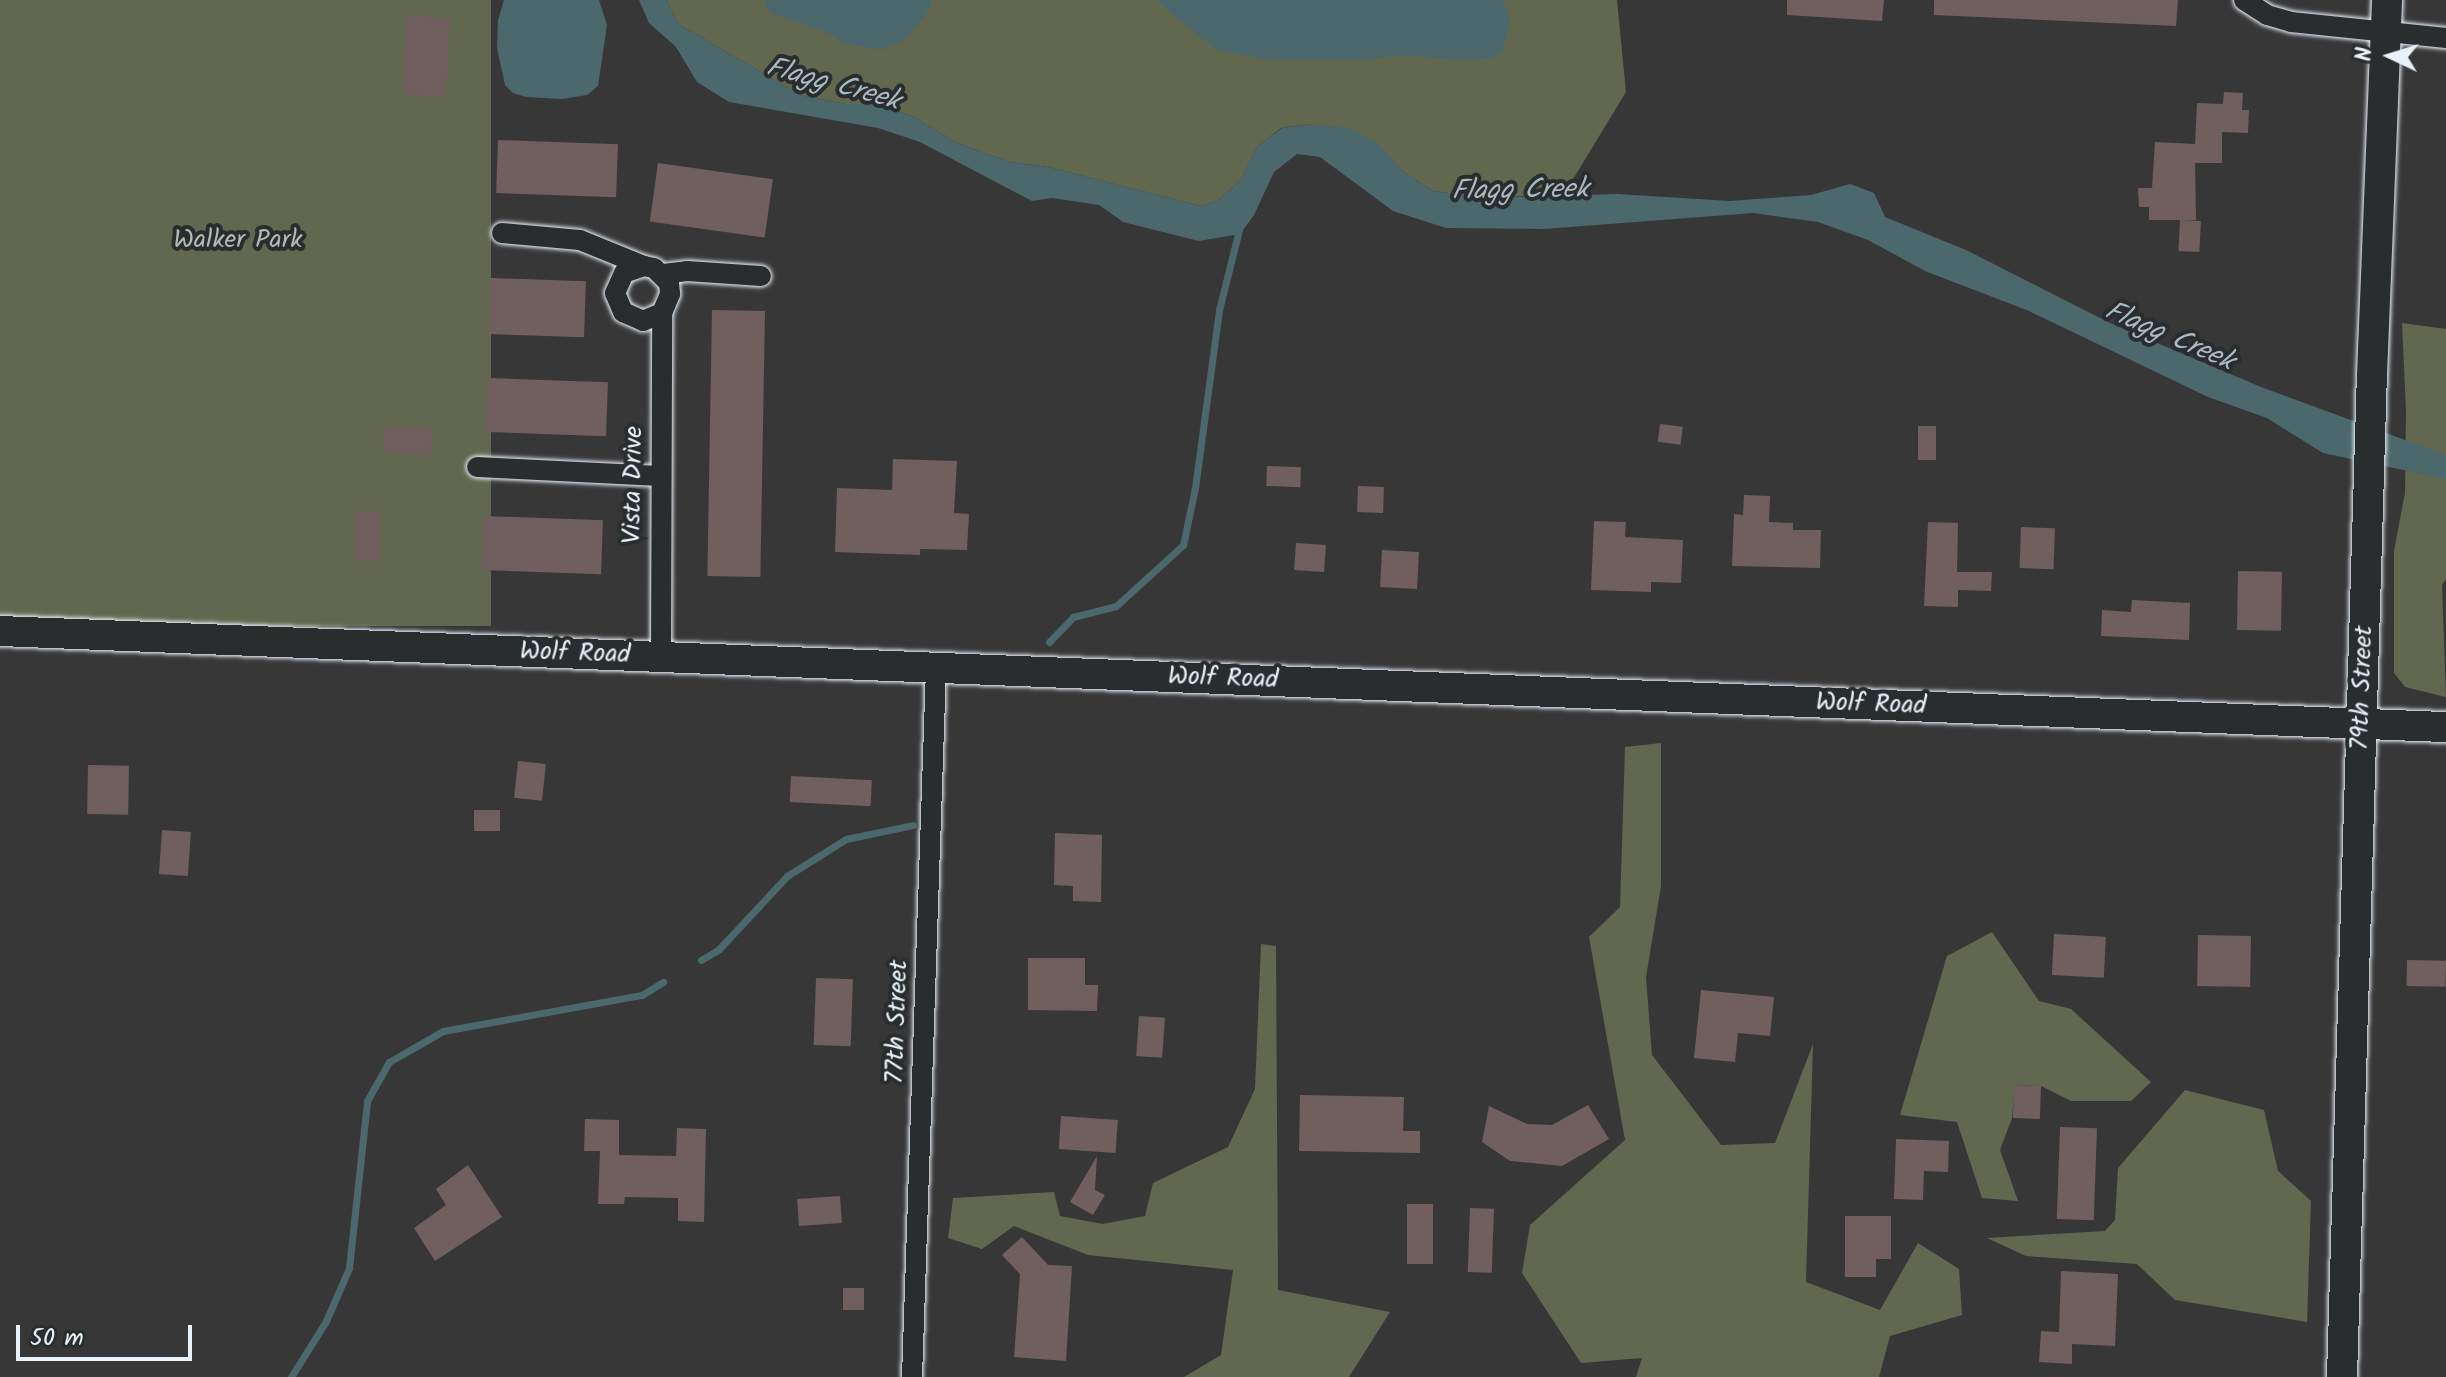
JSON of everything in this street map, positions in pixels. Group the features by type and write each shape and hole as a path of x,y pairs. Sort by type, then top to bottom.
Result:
{"street":[{"path":"2244,0 2267,15 2291,22 2446,38"},
{"name":"79th Street","path":"2342,1377 2372,375 2387,0"},
{"path":"502,233 580,240 663,274 687,271 761,276"},
{"path":"644,266 624,273 615,293 617,303 632,319 653,319 662,313"},
{"name":"Vista Drive","path":"661,657 662,313 670,294 663,274"},
{"path":"477,467 660,476"},
{"name":"Wolf Road","path":"0,631 2446,727"},
{"name":"77th Street","path":"912,1377 936,668"}],"green space":[{"name":"Walker Park","path":"0,0 491,0 491,626 0,626"},
{"path":"667,0 1617,0 1626,92 1564,194 1489,198 1433,191 1402,171 1376,142 1312,124 1281,128 1257,147 1241,180 1218,200 1201,206 1048,167 1010,162 957,143 914,117 879,104 846,104 800,95 677,23"},
{"path":"2402,323 2446,329 2446,579 2442,585 2446,697 2405,687 2394,673 2394,551 2405,493 2406,411"},
{"path":"1661,743 1661,886 1646,977 1652,1055 1721,1145 1775,1143 1813,1044 1806,1282 1880,1310 1918,1243 1959,1269 1962,1315 1890,1336 1879,1377 1636,1377 1642,1358 1581,1363 1522,1273 1530,1225 1625,1140 1589,937 1620,907 1625,747"},
{"path":"1992,932 2039,1001 2071,1009 2151,1082 2131,1101 2071,1101 2041,1086 2015,1085 2012,1118 2000,1150 2018,1201 1982,1198 1957,1122 1900,1115 1947,956"},
{"path":"1261,944 1276,946 1278,1290 1390,1312 1349,1377 1184,1377 1221,1355 1233,1270 1088,1255 1014,1226 982,1249 948,1238 953,1198 1054,1192 1060,1216 1103,1224 1145,1216 1153,1183 1228,1147 1255,1089"},
{"path":"2185,1090 2264,1110 2278,1171 2311,1201 2307,1322 2175,1300 2137,1264 2026,1256 1987,1238 2105,1231 2115,1220 2118,1168"}],"water":[{"path":"504,0 599,0 607,25 598,86 587,95 562,99 513,93 505,85 497,48 498,20"},
{"path":"639,0 667,0 677,23 800,95 846,104 879,104 914,117 957,143 1010,162 1048,167 1201,206 1218,200 1241,180 1257,147 1282,128 1312,124 1348,128 1377,142 1402,171 1433,191 1489,198 1617,194 1730,201 1811,195 1850,184 1874,193 1885,217 1966,250 2110,323 2261,387 2446,455 2446,479 2323,453 2267,418 2208,397 2029,311 1925,271 1868,240 1818,222 1753,213 1544,229 1446,228 1393,211 1320,157 1297,154 1274,172 1254,215 1240,234 1199,241 1123,222 1099,205 1052,198 1032,201 920,142 878,128 729,102 697,82 676,47 649,23"},
{"path":"764,0 932,0 925,16 905,39 882,50 843,43 828,33 770,13"},
{"path":"1156,0 1503,0 1510,19 1503,51 1493,57 1469,60 1398,55 1365,60 1272,60 1216,50"}],"building":[{"path":"1787,0 1884,0 1882,21 1787,15"},
{"path":"1934,0 2178,0 2176,26 1934,15"},
{"path":"407,16 450,18 446,96 403,94"},
{"path":"2224,92 2243,93 2242,110 2249,110 2248,133 2222,132 2222,163 2195,163 2196,220 2149,220 2149,207 2139,207 2138,188 2152,188 2155,142 2195,144 2197,103 2223,104"},
{"path":"498,140 618,144 616,197 496,193"},
{"path":"658,163 773,179 765,238 650,221"},
{"path":"2180,220 2201,221 2199,252 2178,251"},
{"path":"491,278 586,281 584,337 489,334"},
{"path":"712,310 765,311 760,577 707,576"},
{"path":"488,378 608,382 606,436 486,432"},
{"path":"1660,424 1683,427 1681,445 1658,442"},
{"path":"385,426 432,429 430,455 383,452"},
{"path":"1918,426 1936,426 1936,460 1918,460"},
{"path":"893,459 957,461 954,513 969,514 967,550 920,549 920,555 835,552 837,488 892,490"},
{"path":"1267,466 1301,467 1300,487 1266,486"},
{"path":"1358,486 1384,487 1383,513 1357,512"},
{"path":"1744,495 1770,496 1769,522 1793,523 1793,530 1821,530 1820,568 1732,566 1734,514 1743,515"},
{"path":"354,511 380,511 380,561 354,561"},
{"path":"483,516 603,520 601,574 481,570"},
{"path":"1594,521 1626,522 1625,537 1683,540 1681,583 1651,582 1651,592 1591,590"},
{"path":"1928,522 1958,523 1957,572 1992,572 1991,591 1958,590 1958,607 1924,606"},
{"path":"2021,527 2055,528 2054,569 2020,568"},
{"path":"1296,543 1326,545 1324,572 1294,570"},
{"path":"1382,550 1419,552 1417,589 1380,587"},
{"path":"2238,571 2282,572 2281,631 2237,630"},
{"path":"2132,600 2190,603 2189,640 2101,636 2102,610 2131,612"},
{"path":"518,761 546,764 542,801 514,798"},
{"path":"88,765 129,766 128,815 87,814"},
{"path":"791,776 872,780 871,806 790,802"},
{"path":"474,810 500,810 500,831 474,831"},
{"path":"162,830 191,832 188,876 159,874"},
{"path":"1055,833 1102,835 1101,902 1073,901 1073,886 1054,885"},
{"path":"2054,934 2106,937 2104,978 2052,975"},
{"path":"2198,935 2251,936 2250,987 2197,986"},
{"path":"1028,958 1085,958 1085,985 1098,985 1097,1011 1028,1010"},
{"path":"2407,960 2446,961 2446,987 2407,986"},
{"path":"816,978 853,979 851,1046 814,1045"},
{"path":"1701,990 1774,997 1770,1036 1738,1033 1735,1062 1694,1058"},
{"path":"1139,1016 1165,1018 1162,1058 1136,1056"},
{"path":"2014,1085 2041,1086 2040,1119 2013,1118"},
{"path":"1300,1095 1404,1097 1403,1131 1420,1131 1420,1153 1299,1151"},
{"path":"1588,1105 1609,1139 1562,1166 1510,1161 1482,1142 1489,1106 1527,1124 1552,1125"},
{"path":"1061,1116 1118,1120 1116,1153 1059,1149"},
{"path":"585,1119 619,1120 619,1155 676,1156 677,1128 706,1129 704,1222 678,1221 678,1198 625,1197 624,1204 598,1204 600,1151 584,1151"},
{"path":"2060,1127 2097,1128 2094,1220 2057,1219"},
{"path":"1896,1139 1949,1141 1948,1172 1924,1171 1923,1200 1894,1199"},
{"path":"1097,1156 1095,1190 1105,1195 1093,1215 1070,1202"},
{"path":"468,1165 502,1217 435,1261 414,1228 446,1205 436,1189"},
{"path":"840,1196 842,1223 799,1226 797,1199"},
{"path":"1407,1204 1433,1204 1433,1264 1407,1264"},
{"path":"1470,1208 1494,1209 1492,1273 1468,1272"},
{"path":"1845,1216 1891,1216 1891,1259 1876,1259 1876,1277 1845,1277"},
{"path":"1022,1237 1048,1265 1072,1266 1066,1361 1014,1357 1020,1274 1002,1255"},
{"path":"2061,1271 2118,1274 2115,1346 2072,1344 2072,1364 2039,1362 2041,1331 2059,1332"},
{"path":"843,1288 864,1288 864,1310 843,1310"}],"waterway":[{"path":"1049,642 1073,617 1116,606 1183,545 1195,488 1219,310 1240,226"},
{"path":"701,960 719,949 787,876 846,839 913,825"},
{"path":"291,1377 326,1321 349,1268 367,1101 389,1062 443,1031 642,995 663,982"}],"water label":[{"name":"Flagg Creek","path":"833,85"},
{"name":"Flagg Creek","path":"1520,191"},
{"name":"Flagg Creek","path":"2169,337"}]}
